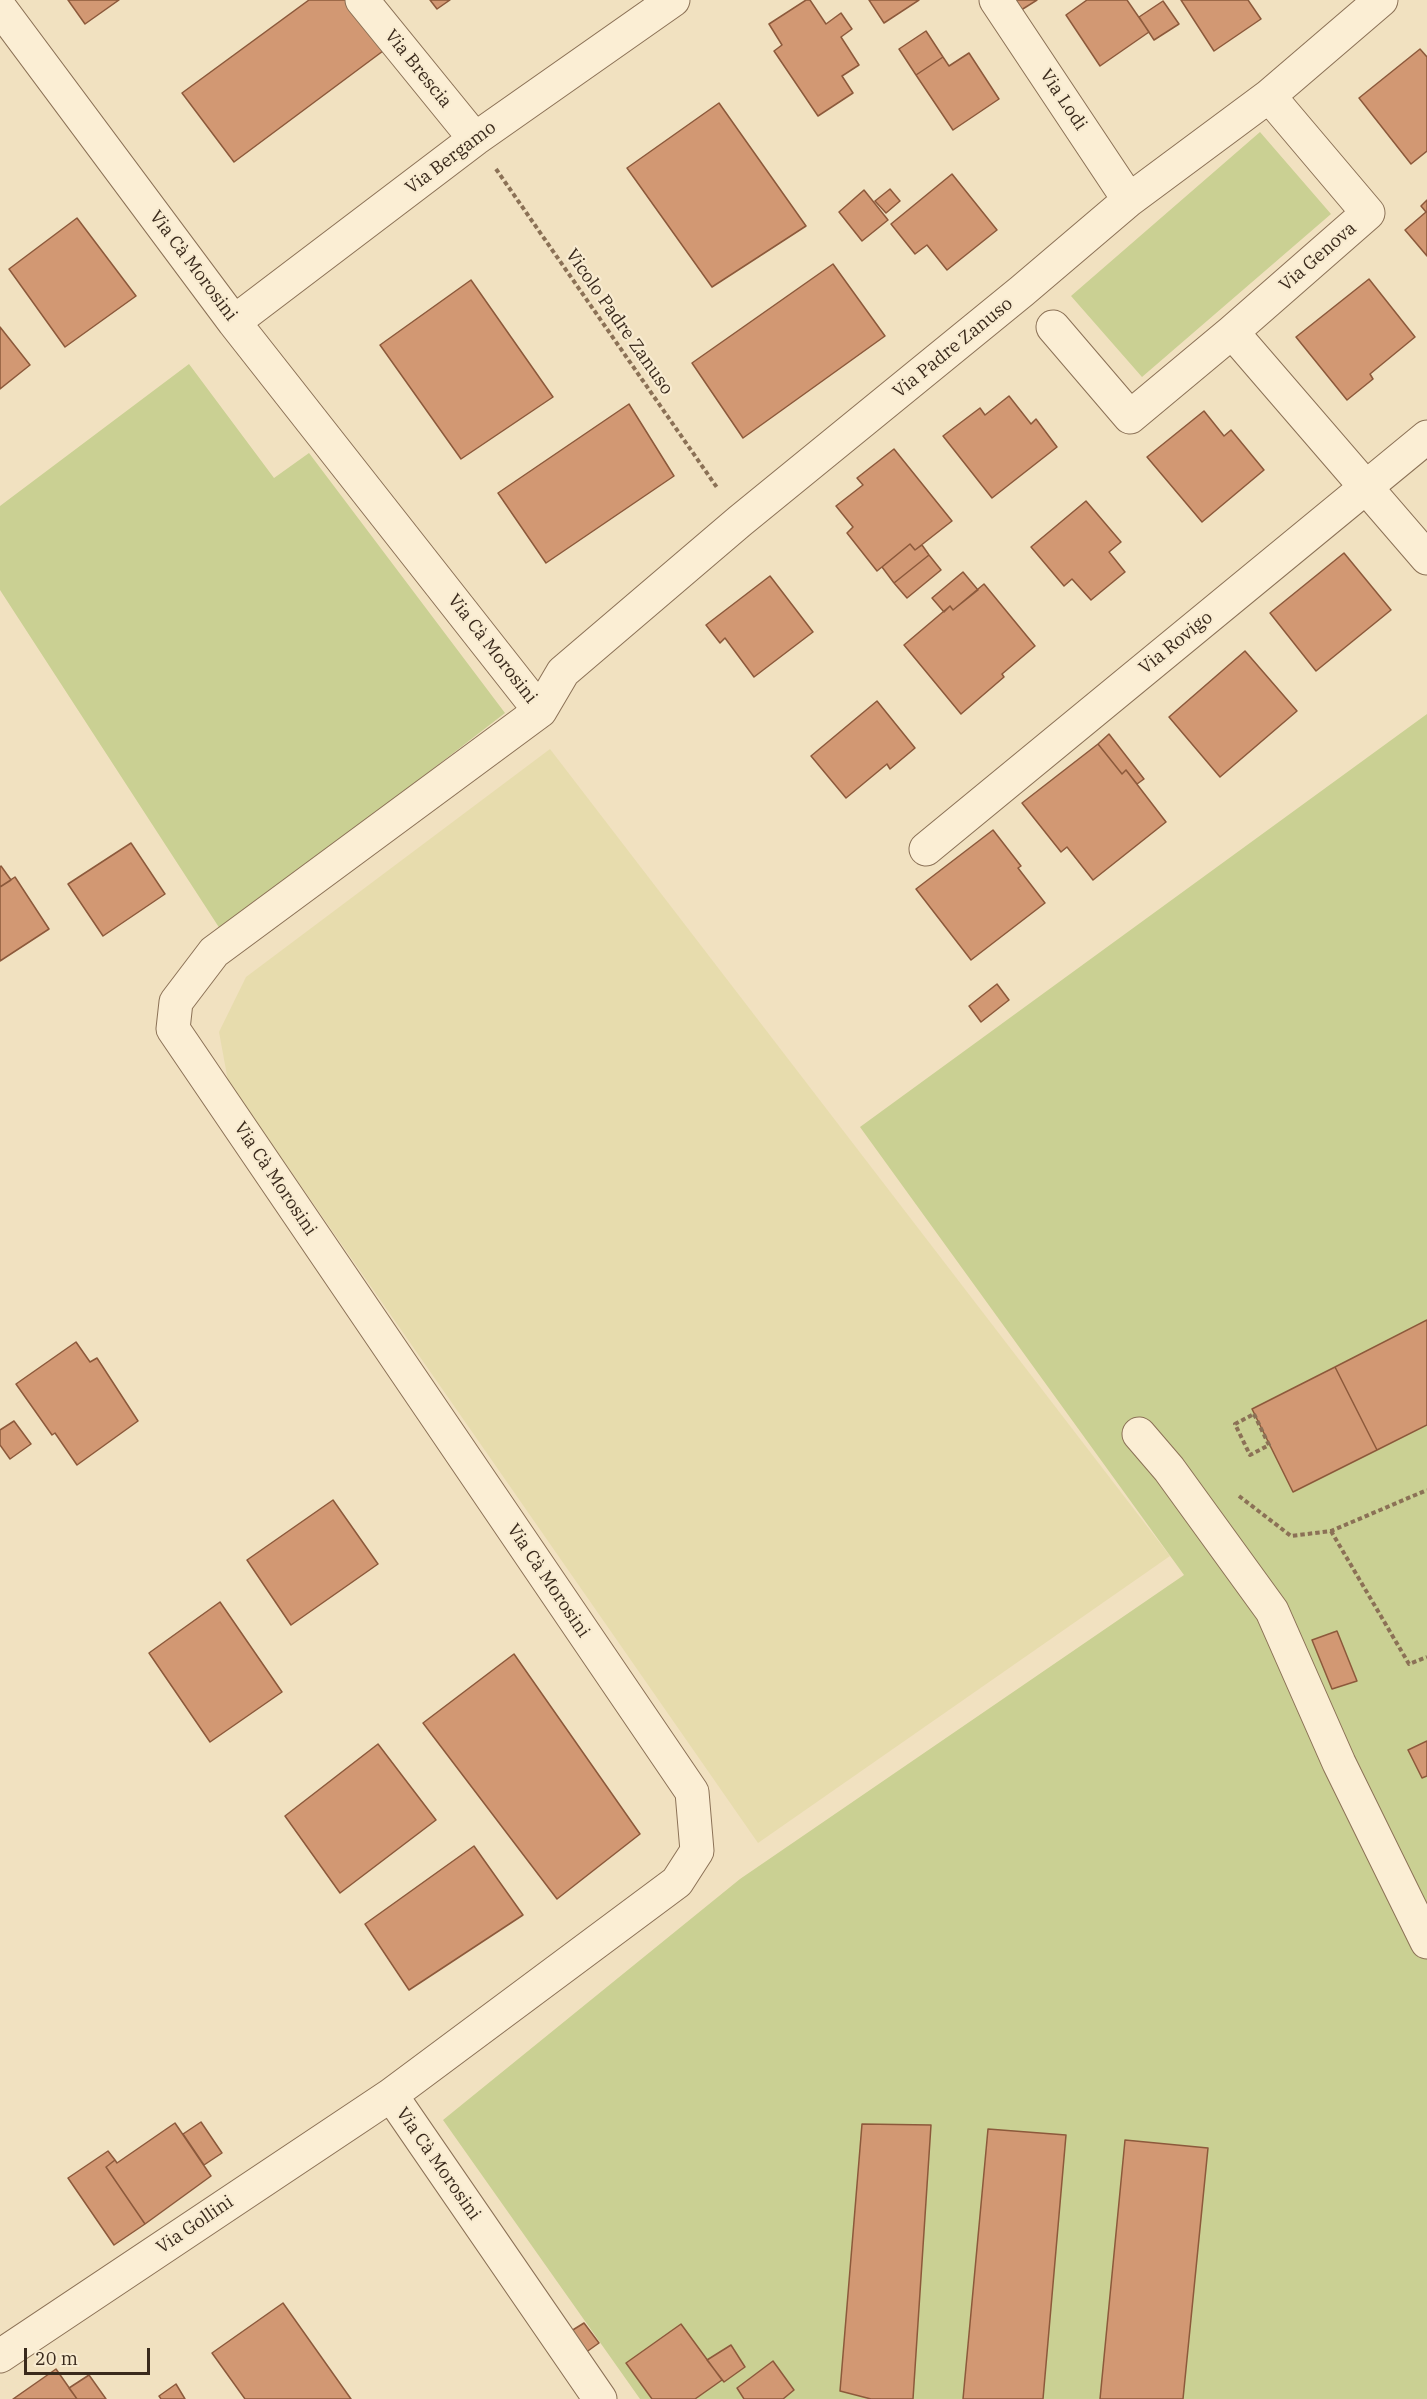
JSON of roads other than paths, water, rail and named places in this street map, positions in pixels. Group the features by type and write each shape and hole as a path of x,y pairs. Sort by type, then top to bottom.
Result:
{"street":[{"name":"Via Brescia","path":"362,0 475,139"},
{"name":"Via Bergamo","path":"234,322 475,139 673,0"},
{"name":"Via Lodi","path":"996,0 1129,200"},
{"name":"Via Padre Zanuso","path":"540,711 563,672 740,521 1012,299 1129,200 1269,96 1374,2"},
{"name":"Via Cà Morosini","path":"0,8 234,322 540,711 214,952 176,1002 173,1029 692,1792 697,1851 677,1882 391,2095 600,2399"},
{"name":"Via Genova","path":"1053,327 1130,417 1232,332 1368,213 1269,96"},
{"path":"1232,332 1427,558"},
{"name":"Via Rovigo","path":"926,849 1427,437"},
{"path":"1139,1434 1272,1611 1339,1763 1427,1942"},
{"name":"Via Gollini","path":"0,2356 391,2095"}]}
